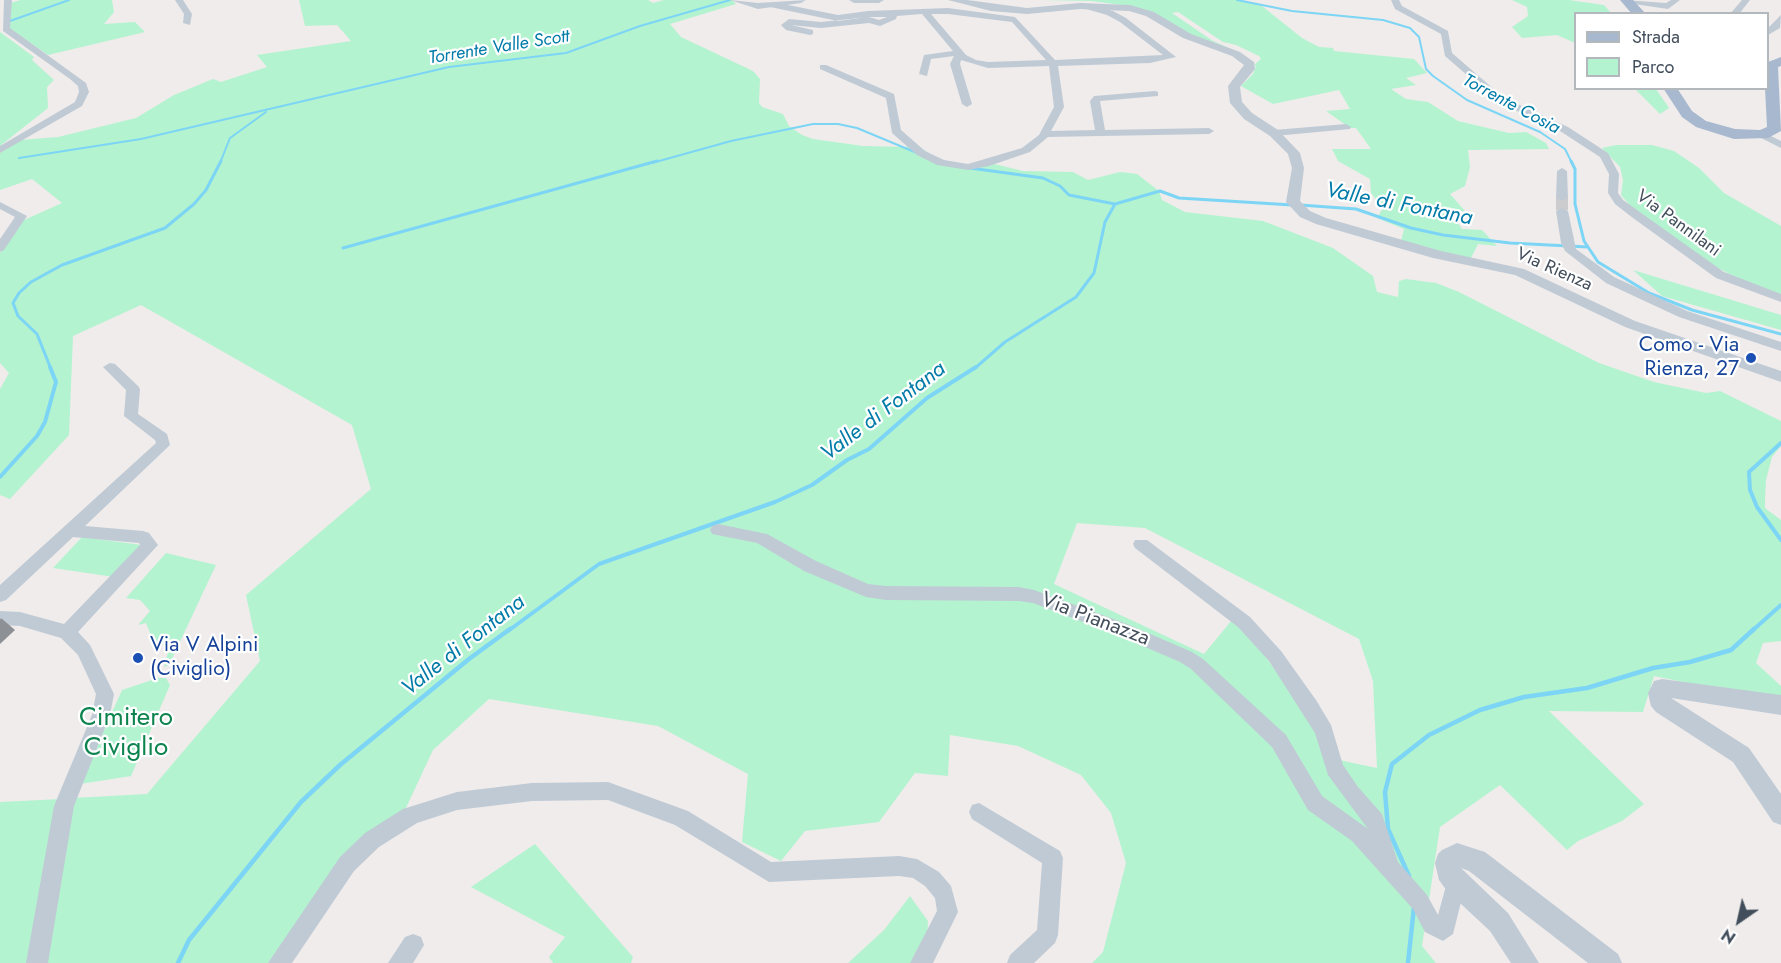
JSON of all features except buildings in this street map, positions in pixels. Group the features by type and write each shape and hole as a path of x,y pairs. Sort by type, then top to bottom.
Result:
{"main road":[{"path":"1627,0 1638,12"},
{"path":"1671,90 1687,114 1701,124 1734,134 1763,135 1775,129 1771,65 1781,61"}],"street":[{"path":"8,0 6,29 83,85 84,92 79,104 80,109 69,120 39,137"},
{"path":"179,0 188,14 187,23"},
{"path":"184,0 192,10"},
{"path":"736,1 758,6 801,0"},
{"path":"854,0 879,0"},
{"name":"Via Rienza","path":"954,0 991,8 1027,11 1080,6 1113,6 1142,11 1187,36 1245,58 1250,64 1249,69 1234,86 1236,103 1248,116 1274,133 1294,153 1298,168 1293,198 1296,206 1305,214 1321,221 1438,255 1519,272 1630,324 1781,377"},
{"name":"Via Pannilani","path":"1395,0 1398,7 1445,33 1448,54 1501,100 1564,129 1604,155 1614,174 1613,193 1619,202 1720,274 1781,298"},
{"path":"1627,0 1672,3"},
{"path":"1736,12 1746,0"},
{"path":"773,5 838,18 868,14 948,11 1015,20 1053,63 1059,107 1044,134 1026,150 985,164 968,167 941,163 921,153 896,131 891,96 823,66"},
{"path":"924,11 960,53 973,62 988,65 1150,60 1171,57 1110,12 1080,6"},
{"path":"810,32 789,28 785,25 789,22 821,26 869,20 880,23 893,17 891,14"},
{"path":"1769,31 1777,26 1781,18"},
{"path":"924,74 922,56 960,53"},
{"path":"960,53 955,64 967,104"},
{"path":"1101,134 1096,98 1155,94"},
{"path":"0,150 79,104"},
{"path":"1274,133 1346,127"},
{"path":"1044,134 1209,131"},
{"path":"1763,135 1781,145"},
{"path":"1562,171 1562,198"},
{"path":"0,205 21,216 0,248"},
{"path":"1562,211 1569,247 1610,280 1683,314 1781,347"},
{"path":"0,595 163,445 162,438 131,416 133,389 111,367"},
{"name":"Via Pianazza","path":"718,530 761,538 810,566 866,590 886,593 1019,594 1034,597 1121,629 1186,657 1197,664 1279,741 1315,803 1359,834 1420,903 1432,925 1443,930 1446,927 1456,882"},
{"path":"66,632 150,545 143,537 70,531"},
{"name":"Via Pianazza","path":"1141,544 1244,622 1275,656 1310,706 1324,731 1335,768 1375,821 1390,867"},
{"path":"0,618 21,619 66,632 84,650 105,694 104,704 64,806 37,963"},
{"path":"1781,705 1668,688 1662,688 1659,693 1659,699 1664,705 1741,755 1781,814"},
{"path":"279,963 347,864 372,840 410,816 457,801 532,792 608,791 681,818 769,872 899,866 916,869 932,879 944,893 948,912 921,963"},
{"path":"980,812 1053,858 1047,935 1018,963"},
{"path":"1526,963 1499,922 1456,882 1448,871 1447,863 1451,858 1457,855 1476,861 1610,963"},
{"path":"399,963 413,945"}],"green space":[{"path":"21,0 112,0 114,12 104,24 135,22 145,32 48,55 10,29 7,20 10,3"},
{"path":"299,0 648,0 653,3 664,0 732,0 736,4 670,24 681,37 753,71 760,79 759,103 762,107 783,114 789,126 802,135 813,139 863,146 905,147 915,144 943,162 972,165 986,162 1023,171 1073,172 1088,180 1120,172 1137,174 1159,191 1162,200 1185,212 1263,221 1333,248 1373,276 1377,292 1398,297 1399,281 1406,279 1436,283 1459,292 1599,363 1654,382 1706,393 1720,391 1781,421 1781,446 1772,457 1766,480 1765,508 1781,520 1781,641 1763,643 1756,663 1781,686 1781,698 1717,689 1654,676 1643,712 1549,711 1644,804 1622,821 1578,841 1567,850 1500,785 1440,827 1422,946 1436,963 1092,963 1103,952 1126,863 1111,813 1081,775 1018,746 950,735 948,776 915,773 879,822 805,831 781,861 742,842 748,774 658,726 489,699 433,750 405,810 270,963 43,963 73,798 147,794 260,661 246,595 371,489 352,425 141,305 73,336 69,435 10,499 0,495 0,389 9,373 0,363 0,253 24,220 62,203 32,179 0,190 0,153 20,140 58,137 136,118 174,95 213,79 221,82 267,67 257,55 351,41 337,25 305,26","holes":["1077,523 1145,528 1359,639 1373,681 1377,768 1339,760 1236,615 1204,654 1054,584"]},
{"path":"1043,0 1240,0 1262,6 1302,38 1319,47 1333,48 1334,51 1414,59 1427,73 1406,78 1416,85 1391,89 1406,99 1428,102 1458,121 1509,133 1526,132 1546,143 1549,149 1468,150 1470,167 1465,186 1450,194 1465,211 1450,212 1462,229 1482,230 1497,246 1478,244 1471,258 1441,253 1401,241 1404,229 1377,218 1383,208 1371,193 1370,179 1338,161 1332,149 1371,149 1356,128 1350,128 1326,111 1350,109 1339,90 1273,104 1241,86 1253,74 1256,66 1254,65 1261,59 1259,56 1236,45 1223,42 1178,12 1172,13 1213,41 1238,52 1205,41 1129,6 1092,1"},
{"path":"1512,0 1569,0 1604,5 1610,12 1574,12 1574,43 1557,35 1522,38 1512,27 1528,16 1527,7"},
{"path":"0,32 34,57 32,60 54,80 47,87 48,108 0,146"},
{"path":"1636,90 1657,90 1669,108 1660,114"},
{"path":"1616,145 1652,145 1674,151 1699,168 1724,193 1781,226 1781,297 1731,275 1688,251 1633,209 1621,195 1623,180 1620,167 1602,148"},
{"path":"1633,270 1781,315 1781,330 1662,296"},
{"path":"82,537 142,545 114,577 53,568"},
{"path":"166,553 216,565 169,665 164,667 170,645 155,645 146,623 138,625 150,611 140,600 126,598"},
{"name":"Cimitero Civiglio","path":"158,678 166,678 170,685 131,776 80,784 122,690"},
{"path":"61,799 31,963 0,963 0,802"},
{"path":"535,844 633,957 631,963 553,963 549,957 565,937 471,887"},
{"path":"910,896 928,921 927,938 914,963 848,963 884,930"}],"waterway":[{"path":"10,21 69,0"},
{"name":"Torrente Valle Scott","path":"19,158 141,139 449,67 566,53 640,26 730,0"},
{"name":"Torrente Cosia","path":"1237,0 1292,11 1383,20 1410,28 1419,37 1426,69 1433,76 1467,100 1540,132 1565,149 1575,169 1575,204 1584,241 1588,247"},
{"path":"220,163 230,138 266,112"},
{"path":"652,163 731,141 813,124 838,124 857,128 917,153"},
{"path":"343,248 657,161"},
{"path":"51,369 37,334 18,316 13,303 19,293 31,282 62,265 165,228 194,204 206,190 220,163"},
{"path":"970,168 1043,178 1060,186 1069,195 1115,204"},
{"name":"Valle di Fontana","path":"1115,204 1160,191 1179,198 1292,205"},
{"name":"Valle di Fontana","path":"974,369 1005,342 1076,297 1094,273 1105,222 1115,204"},
{"name":"Valle di Fontana","path":"1300,205 1356,209 1411,228 1443,235 1510,243 1588,247"},
{"name":"Torrente Cosia","path":"1588,247 1598,262 1649,293 1692,310 1781,334"},
{"path":"0,477 37,436 45,422 56,382 50,367"},
{"name":"Valle di Fontana","path":"508,631 599,564 775,502 812,485 847,460 869,449 927,398 976,367"},
{"path":"1781,443 1749,472 1750,490 1757,507 1781,540"},
{"path":"1752,631 1781,605"},
{"name":"Valle di Fontana","path":"178,963 189,940 301,802 340,765 469,659 510,629"},
{"path":"1409,876 1388,829 1385,792 1392,764 1429,735 1480,710 1524,697 1587,688 1653,668 1690,662 1731,650 1754,629"},
{"path":"1408,963 1414,907"}],"tunnel":[{"path":"1562,198 1562,211"}],"place":[{"name":"Como - Via Rienza, 27","path":"1751,358"},
{"name":"Via V Alpini (Civiglio)","path":"138,658"}]}
